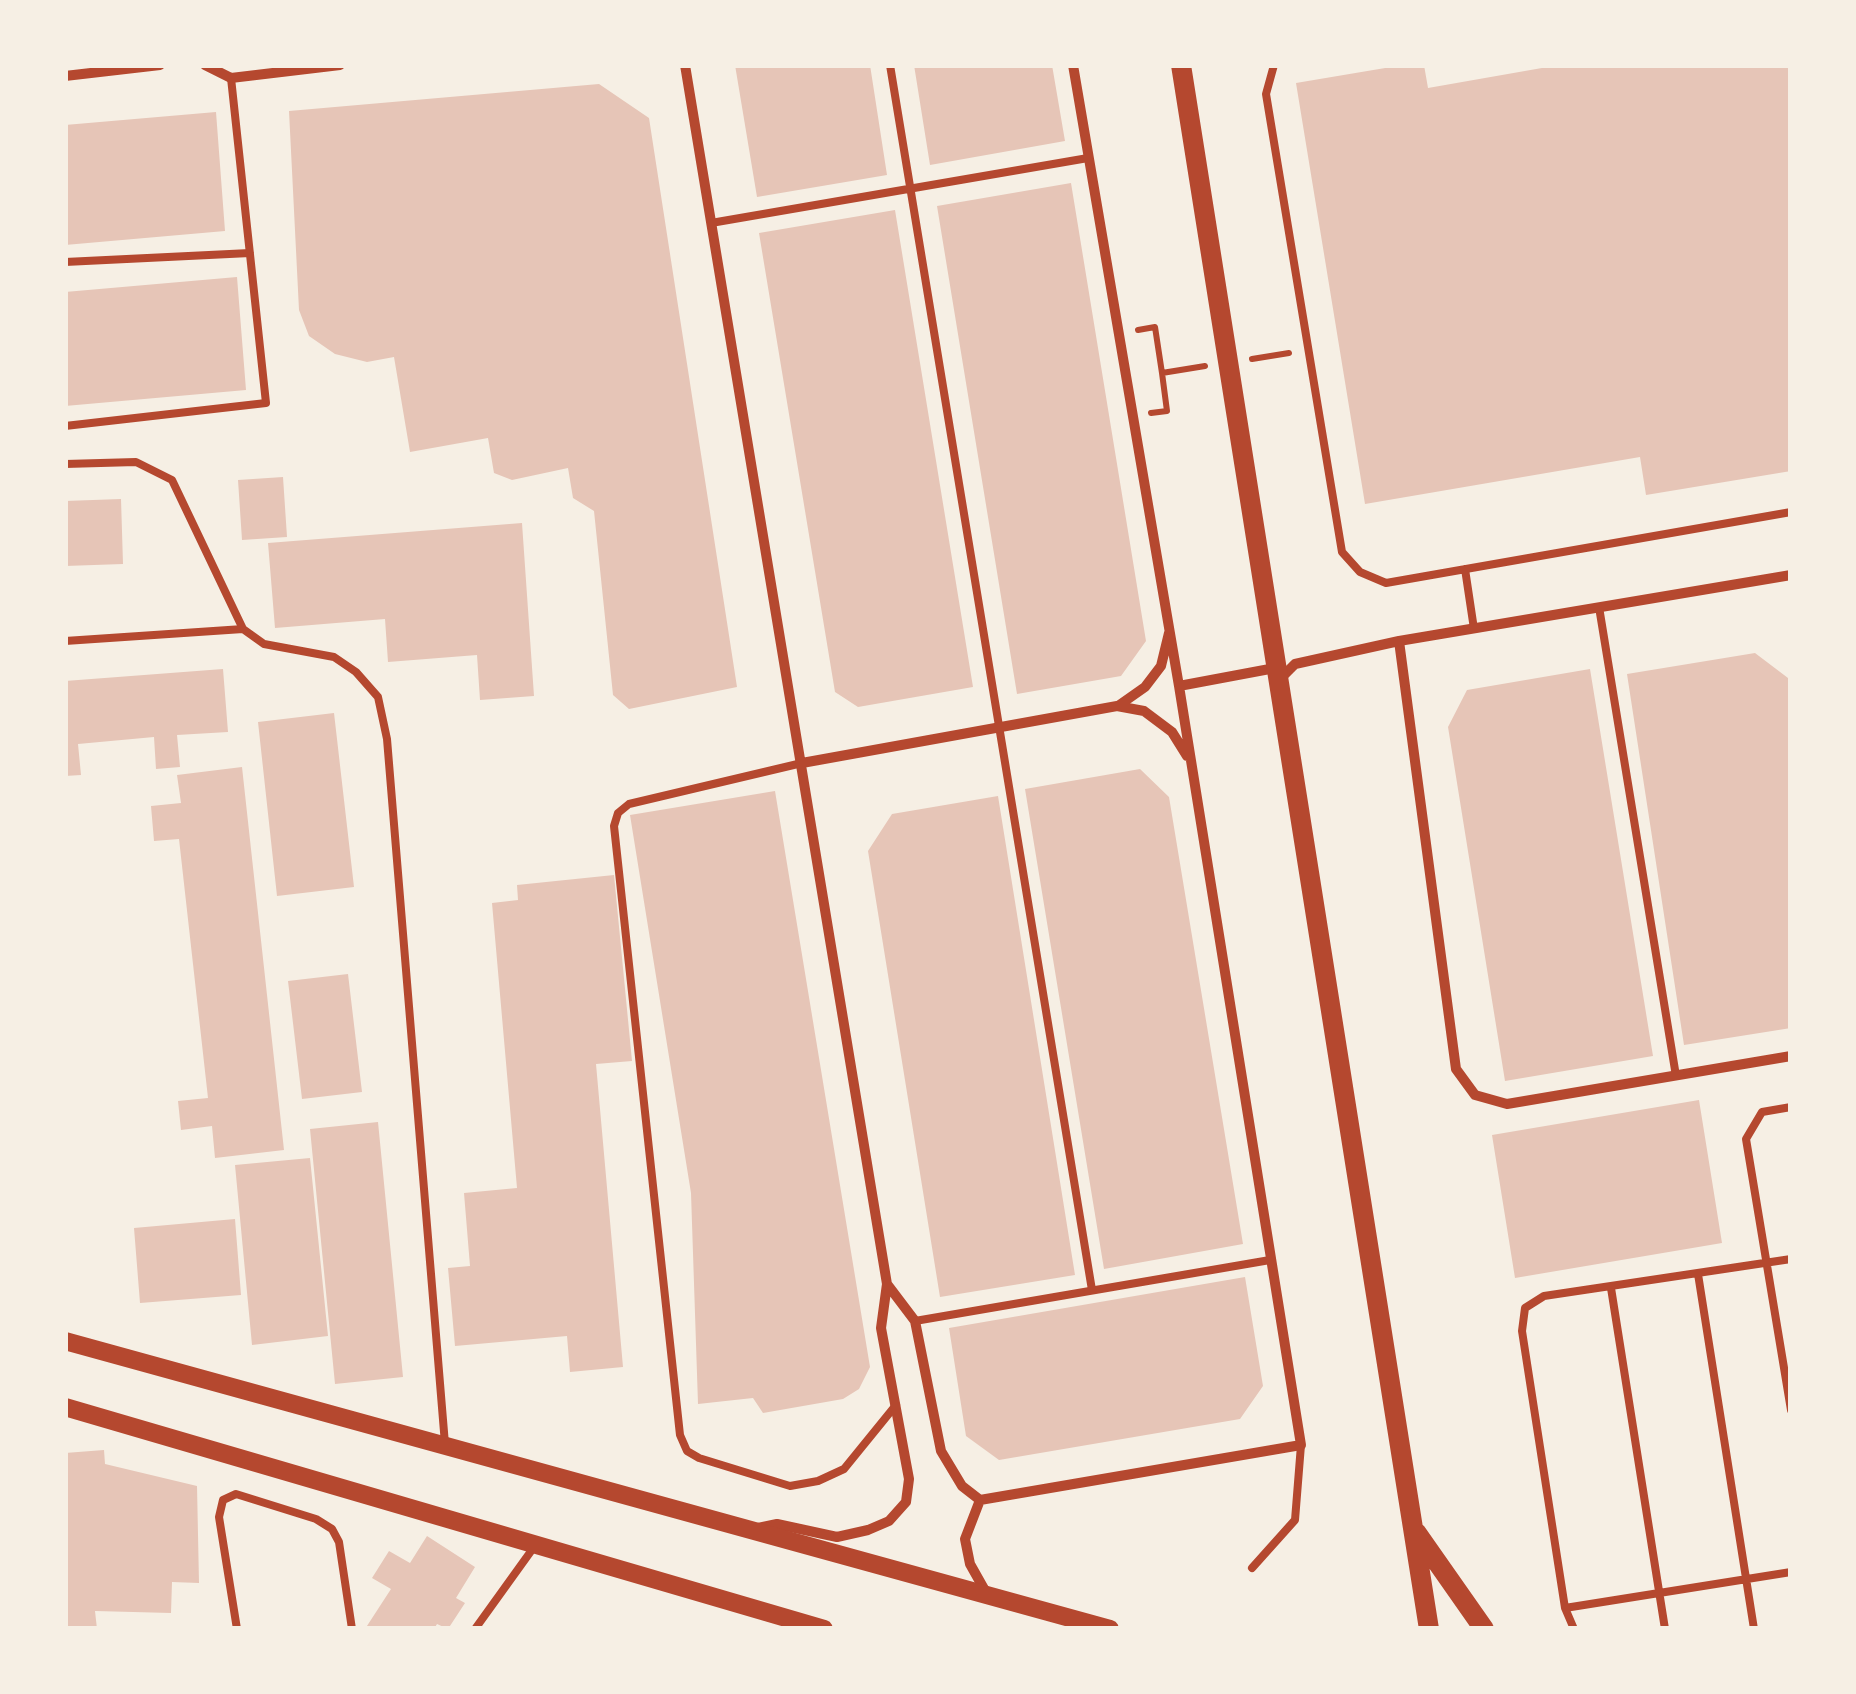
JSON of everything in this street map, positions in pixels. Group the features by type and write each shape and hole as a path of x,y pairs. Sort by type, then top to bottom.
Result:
{"main road":[{"path":"1181,65 1428,1629"},
{"path":"1412,1526 1484,1629"}],"street":[{"path":"65,76 160,65"},
{"path":"206,65 230,78 340,65"},
{"path":"685,65 886,1284 882,1328 909,1479 906,1502 889,1521 837,1537 777,1524 742,1530"},
{"path":"886,1284 916,1321 941,1451 962,1486 980,1500 1300,1445 1170,630 1073,65"},
{"path":"1179,686 1276,677 1294,664 1399,641 1791,574"},
{"path":"1117,706 1145,687 1160,666 1170,630"},
{"path":"1399,641 1456,1069 1475,1095 1507,1104 1791,1056"},
{"path":"802,763 1117,706 1144,711 1172,732 1190,761"},
{"path":"65,1341 1110,1629"},
{"path":"65,1407 824,1629"},
{"path":"980,1500 965,1539 970,1564 989,1597"}],"lane":[{"path":"890,65 1092,1290"},
{"path":"1274,65 1266,94 1342,552 1360,572 1386,583 1791,512"},
{"path":"65,426 266,402 230,78"},
{"path":"711,223 1088,158"},
{"path":"65,262 250,253"},
{"path":"65,464 136,462 172,480 243,629 264,644 334,657 356,672 378,697 387,739 446,1449"},
{"path":"1465,569 1474,629"},
{"path":"1599,607 1676,1076"},
{"path":"65,641 243,629"},
{"path":"802,763 630,804 618,813 614,826 680,1435 687,1450 699,1458 790,1486 818,1481 844,1469 896,1406"},
{"path":"1791,1107 1762,1112 1746,1140 1791,1410"},
{"path":"1574,1629 1565,1608 1522,1331 1525,1308 1544,1296 1791,1259"},
{"path":"916,1321 1270,1260"},
{"path":"1698,1274 1754,1629"},
{"path":"1611,1288 1665,1629"},
{"path":"1252,1568 1295,1520 1300,1445"},
{"path":"237,1629 219,1517 223,1500 236,1494 316,1519 332,1530 339,1542 352,1629"},
{"path":"475,1629 536,1544"},
{"path":"1565,1608 1791,1572"}],"path":[{"path":"1117,333 1155,328 1167,411 1131,416"},
{"path":"1162,373 1308,350"}],"building":[{"path":"735,65 870,65 887,175 757,197"},
{"path":"914,65 1052,65 1065,141 930,165"},
{"path":"1424,65 1428,88 1559,65 1791,65 1791,471 1646,495 1640,457 1365,504 1296,83"},
{"path":"599,84 649,118 737,687 629,709 613,695 594,511 573,498 568,468 512,480 494,473 488,438 410,452 394,357 367,362 335,354 309,336 299,310 289,111"},
{"path":"216,112 225,231 65,245 65,125"},
{"path":"1071,183 1146,641 1121,676 1017,694 937,206"},
{"path":"895,210 973,687 858,707 835,692 759,233"},
{"path":"237,277 246,390 65,406 65,292"},
{"path":"283,477 287,537 242,540 238,480"},
{"path":"121,499 123,564 65,566 65,501"},
{"path":"522,523 534,696 480,700 477,655 388,662 385,619 275,628 268,543"},
{"path":"1755,653 1788,678 1791,695 1791,1028 1684,1045 1627,674"},
{"path":"223,669 228,732 177,735 180,767 156,769 154,737 78,744 81,775 65,776 65,681"},
{"path":"1590,669 1653,1056 1505,1081 1448,727 1467,690"},
{"path":"334,713 354,887 277,896 258,722"},
{"path":"242,767 284,1150 215,1158 212,1126 181,1130 178,1101 208,1098 179,839 154,841 151,806 181,803 177,775"},
{"path":"1140,769 1169,797 1243,1244 1104,1269 1025,789"},
{"path":"775,791 870,1367 859,1389 843,1399 763,1413 753,1398 698,1404 691,1193 630,815"},
{"path":"998,796 1075,1275 940,1297 868,851 892,814"},
{"path":"614,875 632,1061 596,1064 623,1367 570,1372 567,1336 455,1346 448,1268 470,1266 464,1193 517,1188 492,903 518,900 517,885"},
{"path":"348,974 362,1092 302,1099 288,981"},
{"path":"1699,1100 1722,1243 1515,1278 1492,1135"},
{"path":"378,1122 403,1377 335,1384 310,1129"},
{"path":"310,1158 328,1336 252,1345 235,1165"},
{"path":"235,1219 241,1295 140,1303 134,1228"},
{"path":"1245,1277 1263,1386 1240,1419 999,1460 966,1436 949,1328"},
{"path":"104,1450 105,1464 197,1486 199,1583 172,1582 171,1613 95,1611 97,1629 65,1629 65,1453"},
{"path":"427,1536 475,1567 456,1598 465,1603 448,1629 437,1624 434,1629 365,1629 391,1589 372,1578 389,1551 410,1563"}]}
